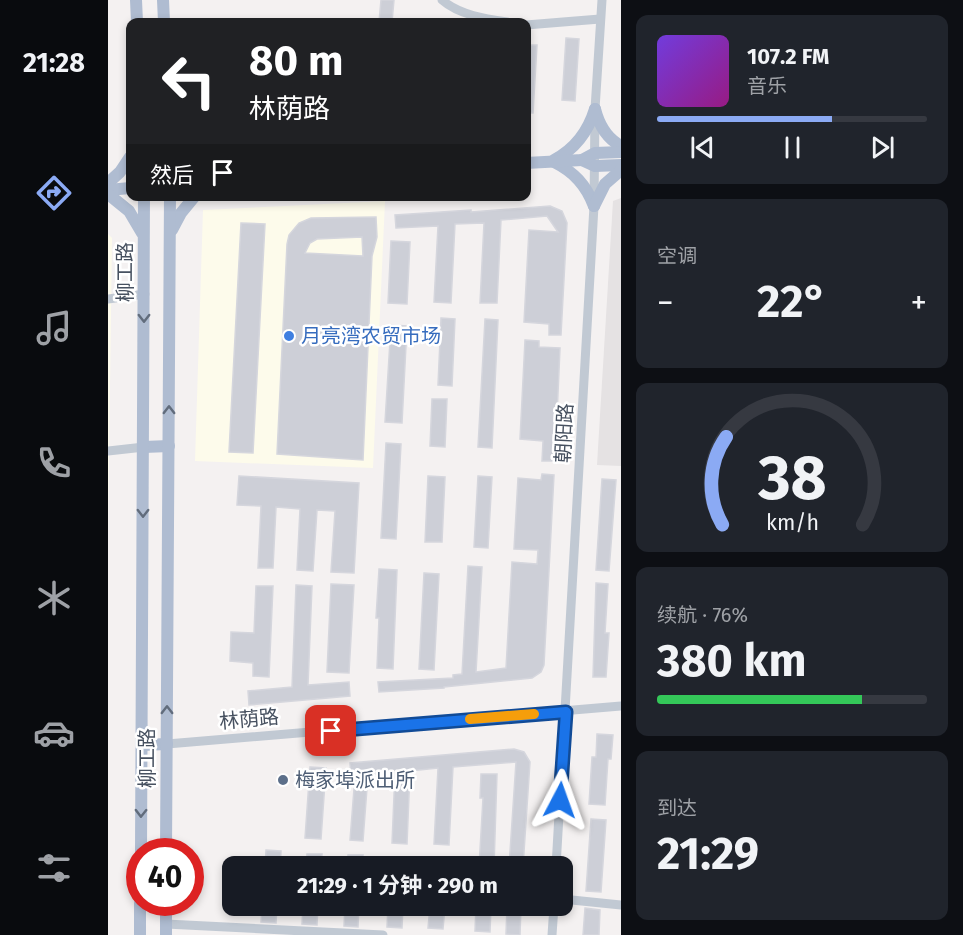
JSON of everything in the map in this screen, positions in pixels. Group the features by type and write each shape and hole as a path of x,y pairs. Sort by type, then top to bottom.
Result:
{"main road":[{"path":"135,0 137,18"},
{"path":"163,0 164,18"},
{"path":"595,110 602,129 608,137 621,146"},
{"path":"553,161 563,156 580,140 595,110"},
{"path":"595,160 621,152"},
{"path":"531,163 595,160 621,165"},
{"path":"553,161 579,179 586,187 594,206"},
{"path":"108,183 126,163"},
{"path":"594,206 605,184 621,170"},
{"path":"108,189 126,188"},
{"path":"108,194 123,204 135,218 145,244"},
{"name":"柳工路","path":"141,838 144,201"},
{"name":"柳工路","path":"166,838 171,201"},
{"path":"170,234 181,213 191,201"},
{"path":"144,447 169,446"},
{"path":"142,745 167,744"},
{"path":"140,916 140,935"}],"street":[{"path":"442,0 448,5 481,18"},
{"name":"朝阳路","path":"557,856 594,206 595,110 602,0"},
{"path":"531,25 600,19"},
{"path":"108,298 145,294"},
{"path":"108,451 144,447"},
{"name":"林荫路","path":"167,744 621,706"},
{"path":"573,900 621,905"},
{"path":"552,935 553,916"},
{"path":"166,929 382,935"}],"shaded area":[{"path":"621,198 621,466 597,465 613,201"},
{"name":"月亮湾农贸市场","path":"385,201 373,468 195,461 203,210"},
{"path":"108,234 112,238 108,537"}],"building":[{"path":"381,0 394,0 392,18 379,18"},
{"path":"566,38 579,39 575,101 562,100"},
{"path":"531,45 537,45 533,113 531,113"},
{"path":"550,206 562,211 567,223 561,335 549,335 549,324 524,322 529,230 558,232 547,216 501,220 497,303 480,303 484,223 455,224 451,303 434,302 438,226 396,228 395,215"},
{"path":"376,217 377,237 372,256 363,460 277,454 287,244 289,235 299,223 311,218","holes":["362,237 363,256 305,253 310,243 317,239"]},
{"path":"241,223 265,224 253,453 229,452"},
{"path":"391,241 410,242 407,304 388,303"},
{"path":"441,318 455,319 452,386 438,385"},
{"path":"485,319 498,320 492,448 478,447"},
{"path":"391,325 407,326 402,423 385,422"},
{"path":"525,340 539,341 539,347 560,348 555,461 542,461 543,441 520,439"},
{"path":"432,399 447,399 445,447 430,446"},
{"path":"386,443 401,444 396,539 381,538"},
{"path":"542,474 554,475 544,665 541,672 532,678 444,688 379,692 378,682 453,678 453,675 462,674 468,566 482,567 476,672 506,668 512,562 537,564 538,550 514,549 518,478 541,480"},
{"path":"239,476 359,483 354,573 331,572 335,511 317,510 313,571 297,570 300,509 276,507 273,568 258,568 261,506 237,505"},
{"path":"428,476 445,477 442,542 425,542"},
{"path":"478,476 492,477 488,548 474,547"},
{"path":"602,479 616,480 609,571 596,570"},
{"path":"379,569 397,570 393,669 377,668 379,618 376,618"},
{"path":"424,573 439,574 434,670 419,669"},
{"path":"596,583 608,584 605,633 609,633 606,677 593,677"},
{"path":"331,584 354,585 349,673 327,672"},
{"path":"296,585 312,586 308,685 349,682 350,696 249,705 248,691 292,687"},
{"path":"256,586 273,586 269,677 253,676 253,663 230,661 231,632 254,633"},
{"path":"597,734 613,735 611,759 608,759 605,805 589,804 592,757 596,757"},
{"path":"514,749 524,752 530,762 524,856 510,856 516,762 453,767 449,845 434,844 438,768 410,771 407,844 392,843 395,772 368,775 363,841 350,840 355,776 351,776 350,763"},
{"path":"310,767 326,768 321,839 305,838"},
{"path":"481,774 497,774 494,856 480,856 483,798 480,798"},
{"path":"591,819 606,820 601,892 586,891"},
{"path":"266,850 281,851 281,856 266,856"},
{"path":"307,854 322,854 322,856 307,856"},
{"path":"585,908 600,910 599,935 583,935"},
{"path":"261,916 276,916 276,923 261,922"},
{"path":"302,916 317,916 317,925 302,924"},
{"path":"344,916 359,916 358,927 344,926"},
{"path":"388,916 403,916 402,928 387,927"},
{"path":"429,916 444,916 443,929 428,928"},
{"path":"476,916 491,916 490,932 475,931"},
{"path":"507,916 521,916 520,935 506,934"}],"slow traffic":[{"path":"470,719 534,714"}],"place":[{"name":"月亮湾农贸市场","path":"289,336"},
{"name":"梅家埠派出所","path":"283,780"}],"route":[{"path":"331,731 566,712 560,800"}]}
